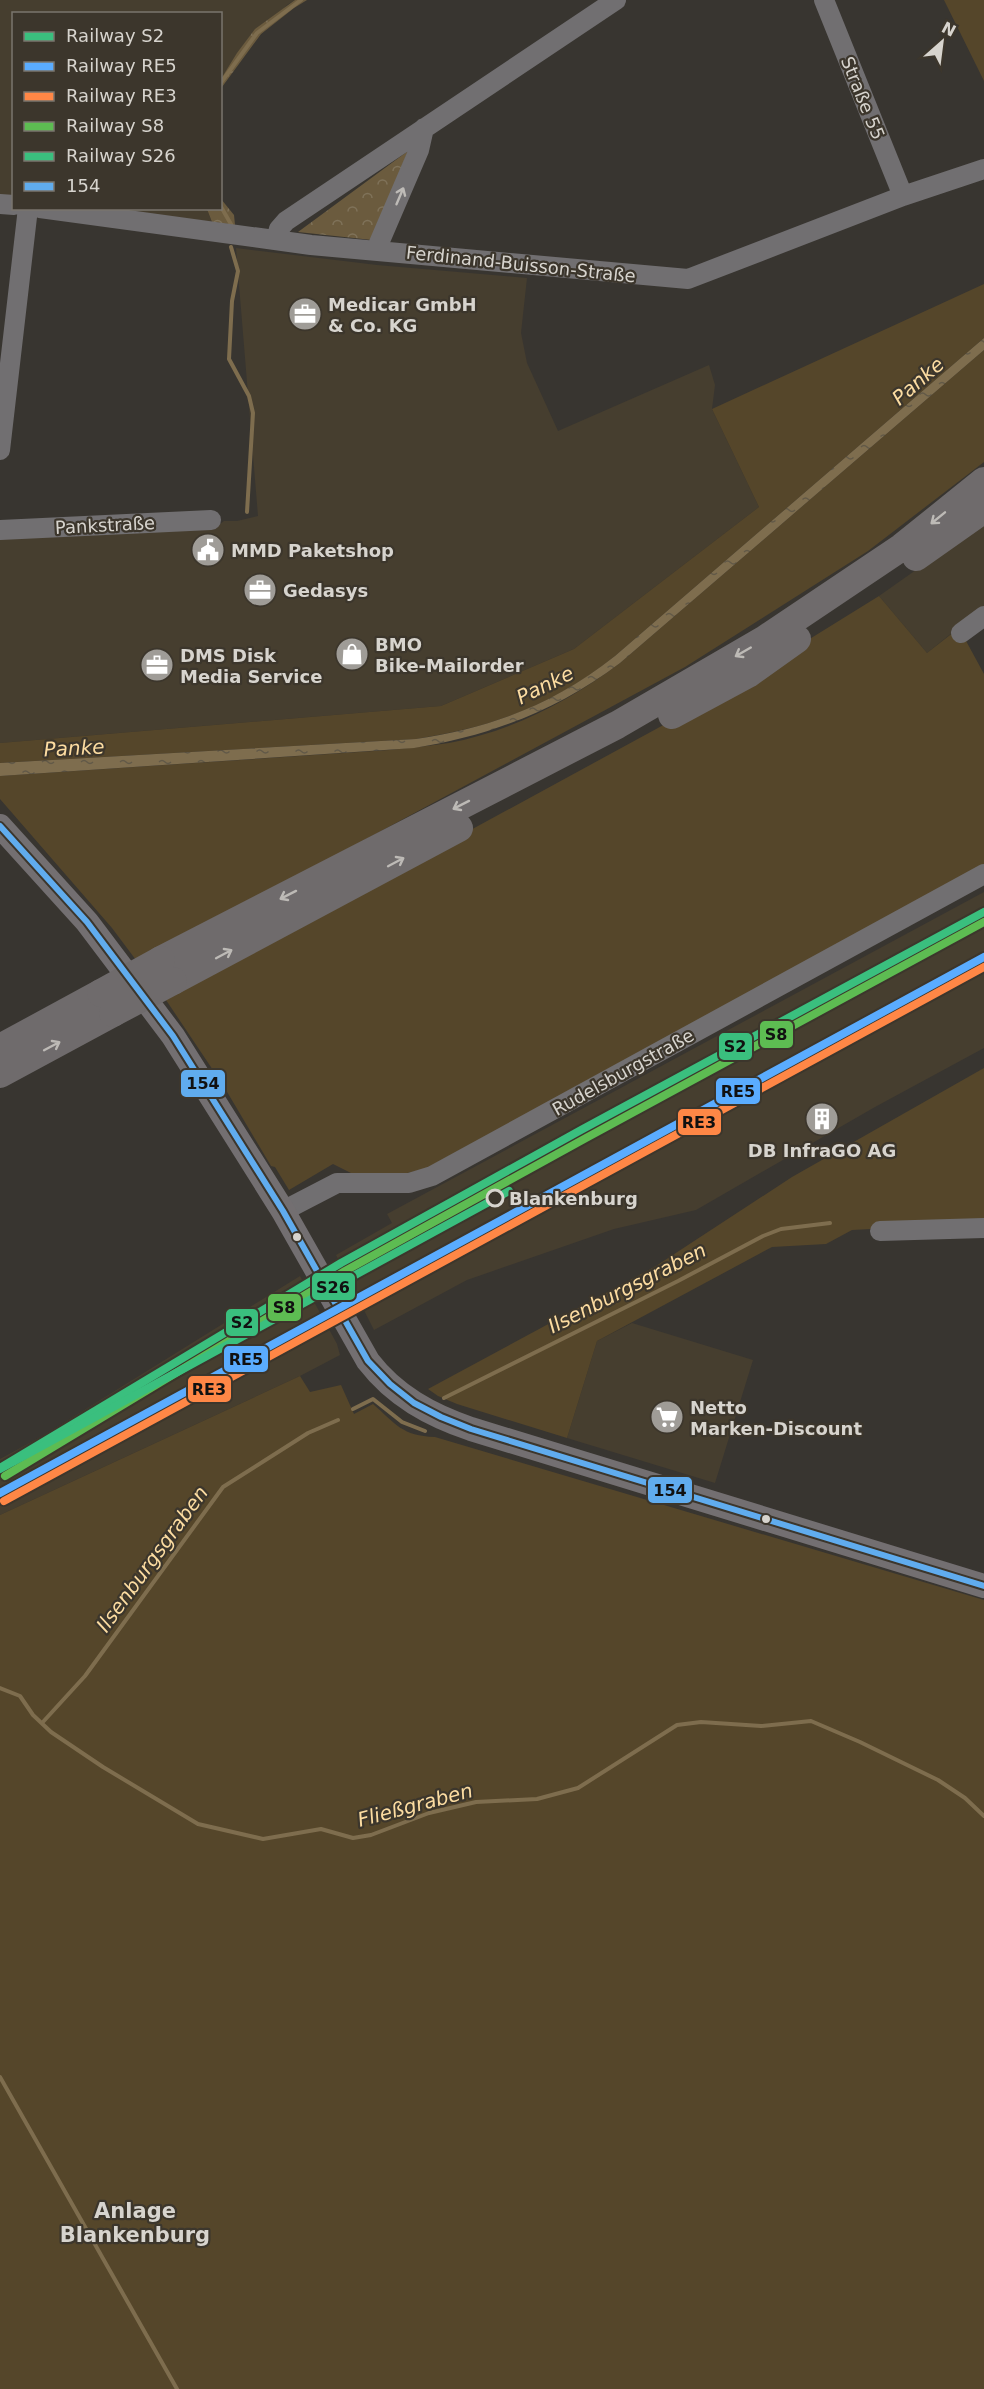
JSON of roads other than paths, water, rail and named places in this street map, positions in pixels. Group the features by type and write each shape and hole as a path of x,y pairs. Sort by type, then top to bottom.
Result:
{"highway":[{"path":"0,1048 107,1003 617,725 765,639 902,547 984,481"},
{"path":"167,971 748,674 984,509"},
{"path":"0,1074 107,1003"}],"main road":[{"path":"0,826 87,922 161,1019 216,1101 283,1211 368,1361 382,1380 416,1406 432,1415 984,1586"}],"street":[{"path":"276,240 279,230 286,221 616,0"},
{"name":"Straße 55","path":"824,0 903,196"},
{"path":"376,250 419,150 424,128"},
{"name":"Ferdinand-Buisson-Straße","path":"55,210 276,240 548,268 688,279 903,196 984,169"},
{"path":"0,450 28,210"},
{"name":"Pankstraße","path":"0,530 211,520"},
{"path":"961,633 984,616"},
{"name":"Rudelsburgstraße","path":"283,1211 337,1183 409,1183 432,1176 984,874"},
{"path":"880,1231 984,1228"}],"water":[{"path":"984,338 984,350 620,663 572,694 522,719 470,736 414,748 0,776 0,763 416,739 471,728 545,701 569,688 615,656"}],"waterway":[{"path":"222,81 257,33 301,0"},
{"path":"222,208 232,226"},
{"path":"231,247 238,271 232,301 229,359 249,396 253,413 247,512"},
{"name":"Ilsenburgsgraben","path":"444,1398 763,1236 781,1229 830,1223"},
{"name":"Ilsenburgsgraben","path":"353,1409 373,1399 402,1422 425,1431"},
{"name":"Ilsenburgsgraben","path":"42,1723 85,1676 223,1487 308,1433 338,1420"},
{"name":"Fließgraben","path":"0,1688 20,1696 33,1715 51,1732 103,1767 198,1824 263,1839 321,1829 353,1838 371,1835 429,1813 476,1802 537,1799 578,1788 677,1725 701,1722 761,1726 811,1721 938,1780 965,1798 984,1816"},
{"path":"0,2077 177,2389"}],"rail line":[{"name":"S2","path":"0,1468 341,1263 984,912"},
{"name":"S8","path":"5,1476 345,1271 984,922"},
{"name":"RE5","path":"0,1493 984,957"},
{"name":"RE3","path":"4,1501 984,967"},
{"name":"S26","path":"0,1469 509,1191"}],"place":[{"name":"Medicar GmbH & Co. KG","path":"305,314"},
{"name":"MMD Paketshop","path":"208,550"},
{"name":"Gedasys","path":"260,590"},
{"name":"BMO Bike-Mailorder","path":"352,654"},
{"name":"DMS Disk Media Service","path":"157,665"},
{"name":"DB InfraGO AG","path":"822,1119"},
{"name":"Blankenburg","path":"495,1198"},
{"name":"Netto Marken-Discount","path":"667,1417"}],"district":[{"name":"Anlage Blankenburg","path":"135,2223"}],"water label":[{"name":"Panke","path":"918,381"},
{"name":"Panke","path":"545,685"},
{"name":"Panke","path":"74,748"}]}
